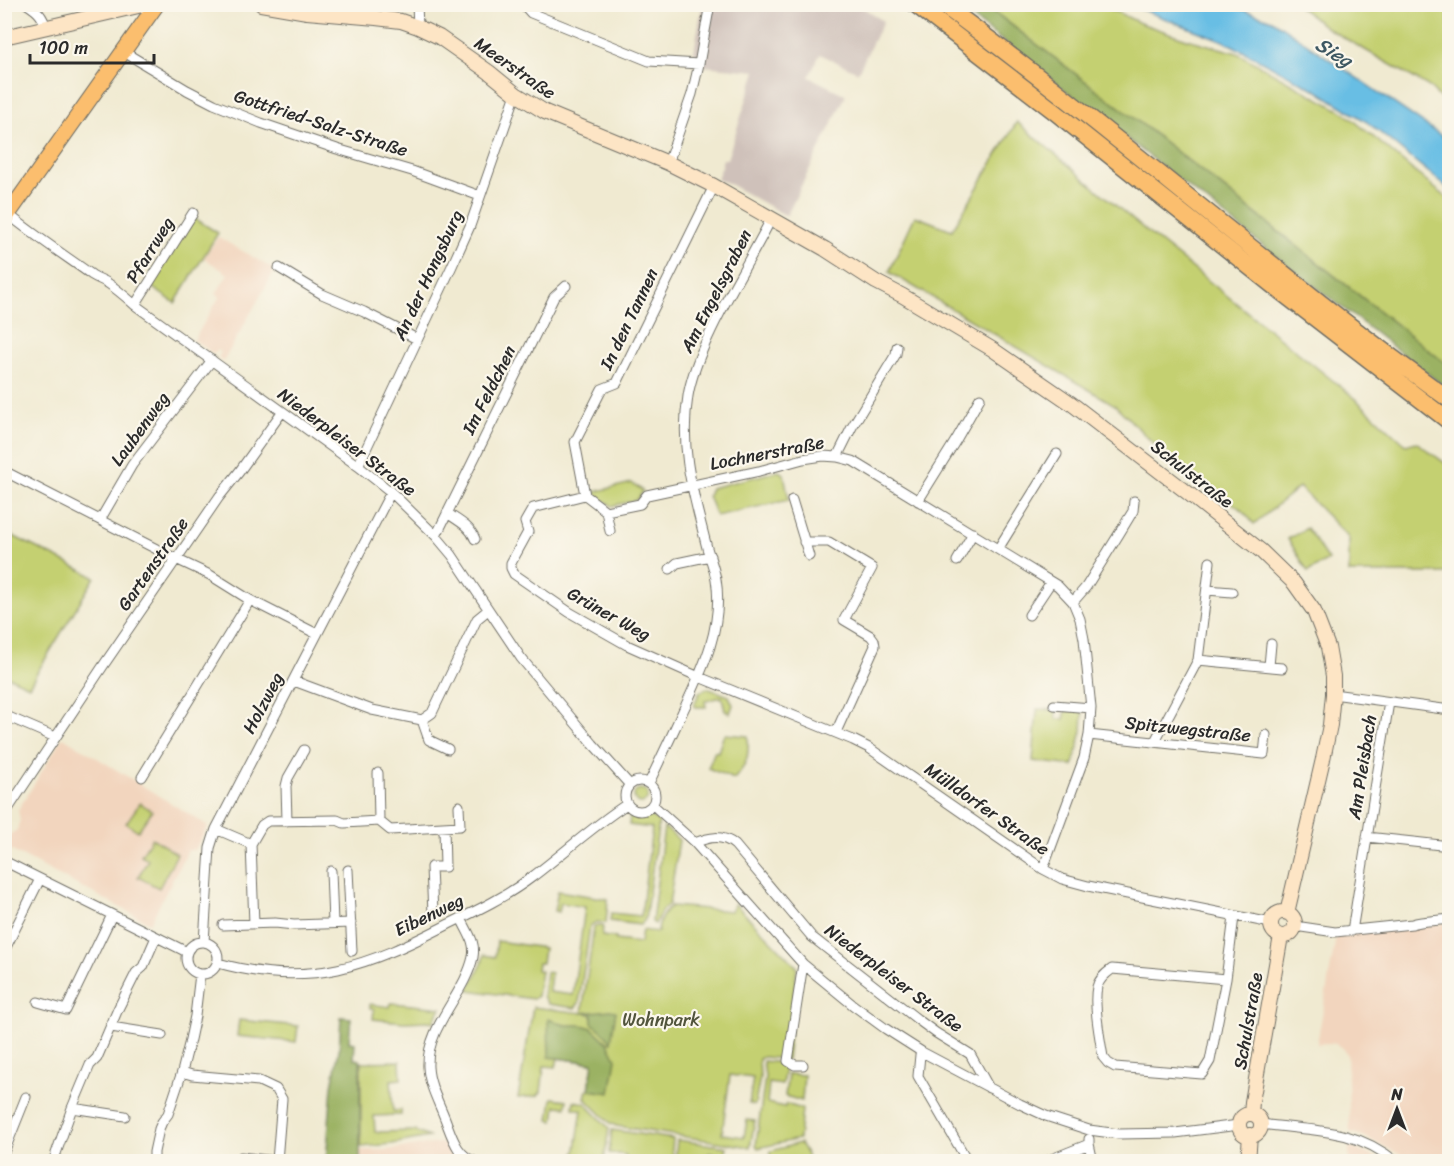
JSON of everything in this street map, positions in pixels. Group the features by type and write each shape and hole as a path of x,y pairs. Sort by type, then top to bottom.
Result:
{"highway":[{"path":"915,4 1449,422"},
{"path":"942,4 1065,98 1284,275 1449,400"}],"main road":[{"path":"6,215 157,4"}],"street":[{"path":"27,4 40,13 46,28"},
{"path":"4,37 147,4"},
{"name":"Meerstraße","path":"261,4 307,12 401,21 418,27 440,37 544,112 668,163 771,219"},
{"path":"417,4 418,27"},
{"path":"523,4 531,13 649,61 699,64"},
{"path":"668,163 692,94 710,4"},
{"name":"Gottfried-Salz-Straße","path":"124,52 214,104 261,123 412,171 480,196"},
{"name":"An der Hongsburg","path":"358,466 470,226 516,94"},
{"name":"In den Tannen","path":"585,495 574,442 602,389 617,383 714,186"},
{"name":"Pfarrweg","path":"135,304 193,213"},
{"name":"Niederpleiser Straße","path":"6,215 109,284 391,492 452,555 521,658 630,785"},
{"name":"Am Engelsgraben","path":"649,783 699,677 715,632 717,614 716,579 686,462 684,438 688,394 699,357 724,305 771,219"},
{"name":"Schulstraße","path":"771,219 992,349 1072,404 1261,551 1294,583 1314,611 1328,647 1333,676 1333,694 1323,759 1287,913"},
{"path":"279,268 322,294 417,339"},
{"name":"Im Feldchen","path":"436,536 554,297 566,286"},
{"path":"837,457 852,427 896,354 897,347"},
{"name":"Laubenweg","path":"100,520 132,465 212,360"},
{"path":"918,501 980,398"},
{"name":"Gartenstraße","path":"5,821 8,809 55,737 219,497 282,412"},
{"path":"998,549 1057,454"},
{"name":"Lochnerstraße","path":"691,486 803,459 823,456 854,461 1066,593 1073,602 1080,619 1084,639 1091,708 1089,735 1076,782 1043,868"},
{"path":"4,471 210,575 250,600 317,634"},
{"path":"606,511 640,504 647,495 691,486"},
{"name":"Holzweg","path":"204,942 210,848 216,829 391,492"},
{"path":"585,495 606,511 610,531"},
{"name":"Grüner Weg","path":"585,495 533,507 525,522 528,531 511,563 514,574 569,612 627,645 699,677"},
{"path":"792,500 809,556"},
{"path":"1073,602 1086,587 1133,511 1134,501"},
{"path":"447,513 468,527 475,539"},
{"path":"957,561 973,533"},
{"path":"804,542 829,542 872,568 844,620 871,636 875,646 836,732"},
{"path":"670,569 677,563 710,556"},
{"path":"1155,741 1198,660 1210,562"},
{"path":"1029,615 1051,582"},
{"path":"1208,590 1232,592"},
{"path":"142,777 250,600"},
{"path":"294,681 372,710 422,720 432,713 477,619 488,610"},
{"path":"1269,666 1271,644"},
{"path":"1198,660 1282,668"},
{"name":"Mülldorfer Straße","path":"699,677 836,732 869,748 1062,879 1271,923"},
{"name":"Am Pleisbach","path":"1333,694 1449,710"},
{"name":"Am Pleisbach","path":"1352,931 1389,702"},
{"path":"1054,705 1091,708"},
{"path":"4,715 55,737"},
{"path":"422,720 429,740 448,749"},
{"name":"Spitzwegstraße","path":"1089,735 1264,754 1266,735"},
{"path":"287,821 286,786 304,750"},
{"path":"378,773 379,821"},
{"path":"639,781 649,783 656,795 653,805 640,812 630,808 624,797 630,785 639,781"},
{"name":"Eibenweg","path":"218,963 282,975 332,971 368,962 483,907 523,883 627,804"},
{"path":"653,805 695,843 803,964 853,1005 922,1052 1046,1116 1089,1130 1119,1134 1176,1132 1239,1125"},
{"path":"254,924 251,844 265,823 379,821 390,830 460,826 459,806"},
{"path":"433,914 431,867 445,867 444,827"},
{"path":"216,829 251,844"},
{"name":"Niederpleiser Straße","path":"695,843 713,837 729,839 812,937 917,1019 970,1054 989,1088"},
{"name":"Am Pleisbach","path":"1367,837 1449,846"},
{"path":"4,861 187,952"},
{"path":"348,870 352,951"},
{"path":"331,871 333,923"},
{"path":"4,951 39,879"},
{"path":"1287,913 1294,920 1295,927 1288,935 1281,936 1273,930 1271,923 1276,914 1287,913"},
{"path":"38,1002 66,1010 112,915"},
{"path":"1226,979 1112,969 1102,976 1097,986 1096,1000 1103,1058 1115,1067 1202,1074 1210,1061 1226,979 1234,916"},
{"path":"461,918 474,945 473,955 470,967 429,1049 428,1068 432,1087 460,1152 471,1160 477,1161"},
{"path":"1295,927 1335,932 1449,919"},
{"path":"223,925 351,923"},
{"name":"Schulstraße","path":"1251,1114 1281,936"},
{"path":"52,1161 90,1065 97,1058 118,1009 136,973 143,967 156,937"},
{"path":"204,942 213,945 216,949 218,963 211,972 200,974 189,968 186,957 194,944 204,942"},
{"path":"803,964 788,1061 795,1065 803,1065"},
{"path":"154,1161 159,1129 168,1114 182,1072 195,1016 200,974"},
{"path":"111,1027 162,1035"},
{"path":"922,1052 918,1076 968,1161"},
{"path":"182,1072 192,1075 259,1081 276,1089 282,1099 277,1161 241,1157"},
{"path":"4,1152 26,1097"},
{"path":"72,1108 125,1116"},
{"path":"1251,1114 1257,1116 1261,1124 1259,1131 1250,1136 1244,1134 1239,1121 1244,1115 1251,1114"},
{"path":"1261,1124 1304,1128 1348,1136 1370,1144 1396,1161"},
{"path":"1089,1130 1093,1161"},
{"path":"1248,1161 1250,1136"},
{"path":"1044,1161 1089,1144"}],"shaded area":[{"path":"698,5 859,5 883,21 858,72 820,54 809,77 846,95 787,215 726,182 717,180 723,159 727,159 756,71 692,65 702,6"},
{"path":"218,237 275,270 223,362 218,358 221,352 218,350 214,354 194,340 220,296 216,294 228,274 204,258"},
{"path":"63,737 208,826 195,850 188,850 150,923 5,847 4,843 9,835 17,830 20,820 18,810"},
{"path":"1449,923 1449,1161 1406,1161 1403,1156 1350,1132 1347,1055 1336,1044 1317,1044 1336,937"},
{"path":"449,1142 461,1161 360,1161 359,1150 386,1150"},
{"path":"1349,1146 1372,1156 1382,1161 1349,1161"}],"green space":[{"path":"957,5 985,5 1148,129 1449,366 1449,390 1299,274"},
{"path":"985,5 1102,5 1140,23 1237,53 1345,113 1449,199 1449,366 1148,129"},
{"path":"1297,5 1449,5 1449,107 1428,86 1327,28"},
{"path":"1017,122 1151,235 1351,395 1406,445 1416,442 1449,466 1449,573 1349,573 1349,539 1299,487 1254,524 1242,510 1164,454 1115,405 889,272 915,216 952,230"},
{"path":"194,218 218,233 175,303 150,286"},
{"path":"778,471 784,474 789,500 716,516 708,496 711,488"},
{"path":"632,483 643,491 637,500 612,506 593,492"},
{"path":"1307,528 1328,560 1308,572 1288,539"},
{"path":"5,532 95,577 29,686 5,675"},
{"path":"707,688 729,696 733,705 730,713 725,711 722,697 705,701 706,707 694,705 699,693"},
{"path":"1037,709 1056,710 1056,719 1064,719 1066,709 1083,713 1082,731 1073,766 1033,761"},
{"path":"724,734 748,736 747,759 734,779 708,768 715,751 718,752"},
{"path":"641,789 646,791 648,796 646,801 641,803 636,801 634,796 636,791"},
{"path":"140,803 152,811 138,831 126,823"},
{"path":"630,816 650,816 659,821 645,920 640,925 610,921 611,913 641,916 652,828 629,825"},
{"path":"664,827 679,840 669,904 662,910 655,924 652,922"},
{"path":"152,838 177,854 159,888 138,877 148,860 141,855"},
{"path":"558,891 608,899 606,923 596,922 590,926 579,1003 575,1008 548,1004 543,996 546,972 551,973 549,992 573,995 585,907 561,903 559,912 554,911"},
{"name":"Wohnpark","path":"735,904 797,967 787,1059 763,1057 759,1059 760,1077 755,1105 749,1104 753,1078 730,1075 722,1134 744,1137 747,1120 755,1121 750,1147 616,1126 610,1123 585,1098 589,1090 593,1063 558,1058 556,1067 544,1066 541,1092 537,1096 518,1098 533,1007 582,1013 594,927 603,926 602,936 640,943 642,930 658,932 665,912 671,906 731,911"},
{"path":"497,941 544,948 542,963 538,963 537,970 541,971 537,996 533,999 468,990 482,964 484,955 495,957"},
{"path":"391,1003 441,1008 433,1022 373,1019 374,1009 370,1008 370,1004 390,1007"},
{"path":"616,1011 611,1042 592,1023 592,1014 582,1013"},
{"path":"341,1017 351,1018 349,1042 355,1043 354,1059 360,1060 360,1161 326,1161 332,1086 339,1050"},
{"path":"548,1019 565,1025 582,1025 592,1028 608,1043 616,1059 610,1093 589,1090 593,1063 549,1057"},
{"path":"239,1020 298,1026 296,1042 237,1036"},
{"path":"400,1061 401,1079 391,1080 393,1111 401,1110 401,1115 374,1116 375,1132 415,1131 429,1137 361,1147 361,1062"},
{"path":"763,1061 786,1063 782,1085 769,1083 767,1103 785,1107 786,1104 802,1109 799,1139 758,1148 756,1145 765,1077"},
{"path":"788,1074 804,1075 802,1101 785,1096"},
{"path":"552,1098 567,1100 566,1107 556,1106 554,1121 549,1120"},
{"path":"574,1101 585,1103 609,1128 604,1161 574,1161 582,1110 573,1108"},
{"path":"612,1130 673,1139 674,1161 625,1161 626,1155 609,1153"},
{"path":"677,1140 727,1147 725,1155 709,1153 708,1161 677,1161"},
{"path":"800,1143 808,1161 770,1161 771,1151"}],"water":[{"path":"1130,5 1230,5 1272,20 1449,141 1449,189 1367,122 1316,90 1226,42"}],"water label":[{"name":"Sieg","path":"1334,52"}]}
